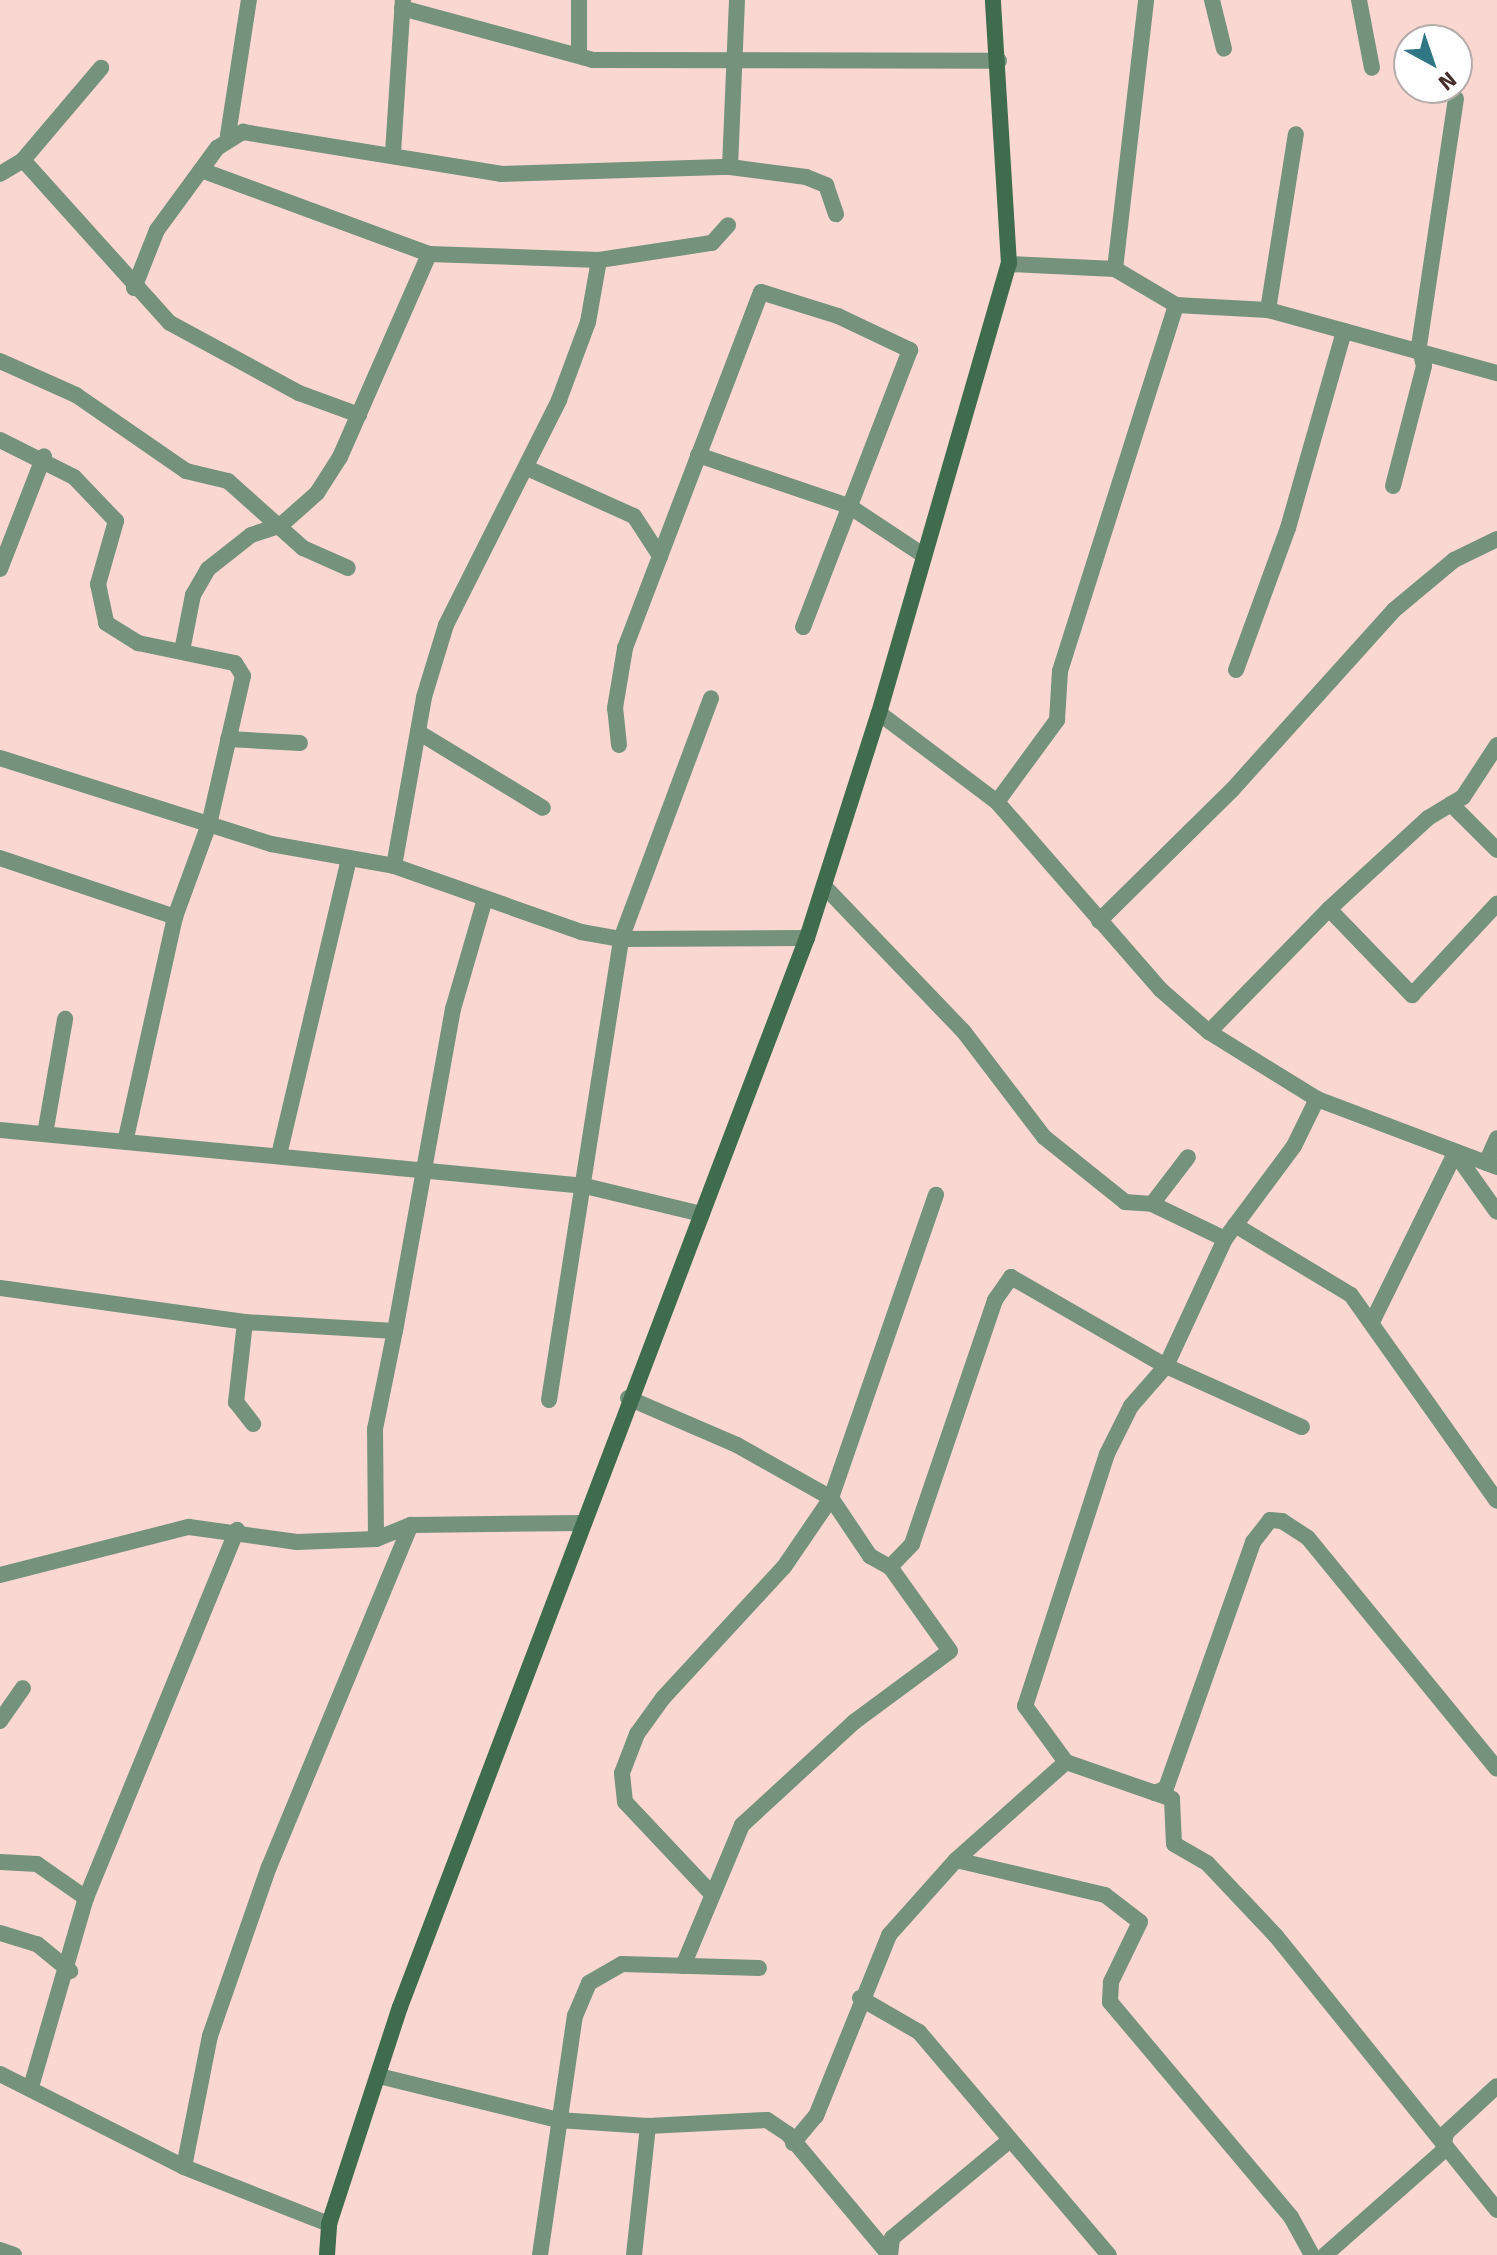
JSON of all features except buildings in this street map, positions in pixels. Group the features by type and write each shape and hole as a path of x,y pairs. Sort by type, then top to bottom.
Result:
{"street":[{"path":"134,288 157,230 228,135 249,0"},
{"path":"579,0 579,53"},
{"path":"730,167 737,0"},
{"path":"327,2255 329,2224 379,2076 628,1398 807,938 879,713 920,553 1009,264 993,0"},
{"path":"1115,269 1146,0"},
{"path":"1212,0 1224,49"},
{"path":"1359,0 1372,68"},
{"path":"393,153 402,4 579,53 593,60 736,58 810,65 999,61"},
{"path":"0,174 23,160 101,68"},
{"path":"1393,486 1424,366 1419,346 1455,104"},
{"path":"1268,310 1296,134"},
{"path":"228,135 393,153 501,174 730,167 819,180 836,214"},
{"path":"23,160 134,288 207,348 359,415"},
{"path":"201,170 429,254 599,260 712,243 728,225"},
{"path":"182,651 193,595 208,569 251,535 281,525 317,493 359,415 429,254"},
{"path":"394,866 418,732 446,625 527,468 588,322 599,260"},
{"path":"1009,264 1115,269 1176,305 1268,310 1344,331 1419,346 1497,373"},
{"path":"619,745 615,708 625,648 761,292 838,316 910,350 803,627"},
{"path":"997,802 1057,720 1060,671 1176,305"},
{"path":"1236,670 1288,528 1344,331"},
{"path":"0,361 76,395 186,471 228,481 281,525 303,548 348,568"},
{"path":"0,440 44,456 116,521 98,584 106,623 138,643 241,667 209,824 175,917 125,1142"},
{"path":"698,455 849,506 920,553"},
{"path":"0,569 44,456"},
{"path":"527,468 634,516 660,556"},
{"path":"1099,921 1232,790 1394,610 1454,560 1497,539"},
{"path":"549,1400 585,1186 621,939 711,698"},
{"path":"879,713 997,802 1099,921 1209,1032 1317,1099 1455,1153 1491,1165 1497,1138"},
{"path":"418,732 543,808"},
{"path":"228,739 300,743"},
{"path":"1209,1032 1329,909 1476,783 1497,745"},
{"path":"0,758 209,824 394,866 537,921 621,939 807,938"},
{"path":"1451,804 1497,850"},
{"path":"0,858 175,917"},
{"path":"279,1155 349,858"},
{"path":"824,886 964,1032 1044,1137 1125,1202 1152,1204 1230,1232 1338,1283 1373,1320 1497,1501"},
{"path":"376,1539 375,1429 456,995 485,899"},
{"path":"1329,909 1412,995 1497,904"},
{"path":"45,1134 65,1019"},
{"path":"1317,1099 1294,1146 1230,1232 1166,1366 1131,1406 1107,1454 1027,1693 1030,1720 1066,1762 1172,1799 1174,1844 1207,1863 1276,1936 1443,2151 1497,2210"},
{"path":"0,1130 279,1155 422,1173 585,1186 702,1214"},
{"path":"1455,1153 1497,1212"},
{"path":"1373,1320 1455,1153"},
{"path":"1152,1204 1188,1157"},
{"path":"709,1891 625,1802 622,1773 637,1734 663,1698 784,1567 831,1498 936,1195"},
{"path":"890,1567 912,1544 995,1300 1011,1277 1166,1366 1302,1427"},
{"path":"0,1288 245,1322 395,1331"},
{"path":"245,1322 235,1392 253,1424"},
{"path":"628,1398 737,1445 831,1498 870,1556 890,1567 950,1651 854,1722 757,1809 730,1841 683,1966"},
{"path":"1155,1793 1170,1779 1253,1542 1270,1520 1308,1538 1497,1769"},
{"path":"0,1575 189,1527 237,1530 297,1542 376,1539 411,1525 583,1523"},
{"path":"184,2167 210,2036 269,1867 411,1525"},
{"path":"31,2087 70,1971 86,1898 237,1530"},
{"path":"0,1721 23,1688"},
{"path":"793,2143 816,2116 860,1998 889,1935 956,1860 1066,1762"},
{"path":"956,1860 1105,1895 1140,1922 1111,1982 1110,2002 1291,2217 1312,2255"},
{"path":"0,1862 37,1864 86,1898"},
{"path":"0,1933 37,1944 70,1971"},
{"path":"540,2255 575,2016 589,1983 622,1964 759,1968"},
{"path":"860,1998 919,2032 1109,2255"},
{"path":"0,2074 184,2167 329,2224"},
{"path":"379,2076 558,2120 648,2126 761,2118 793,2143 889,2255"},
{"path":"1325,2255 1443,2151 1446,2133 1497,2086"},
{"path":"634,2255 648,2126"},
{"path":"889,2255 892,2238 1010,2140"},
{"path":"0,2250 14,2255"}]}
